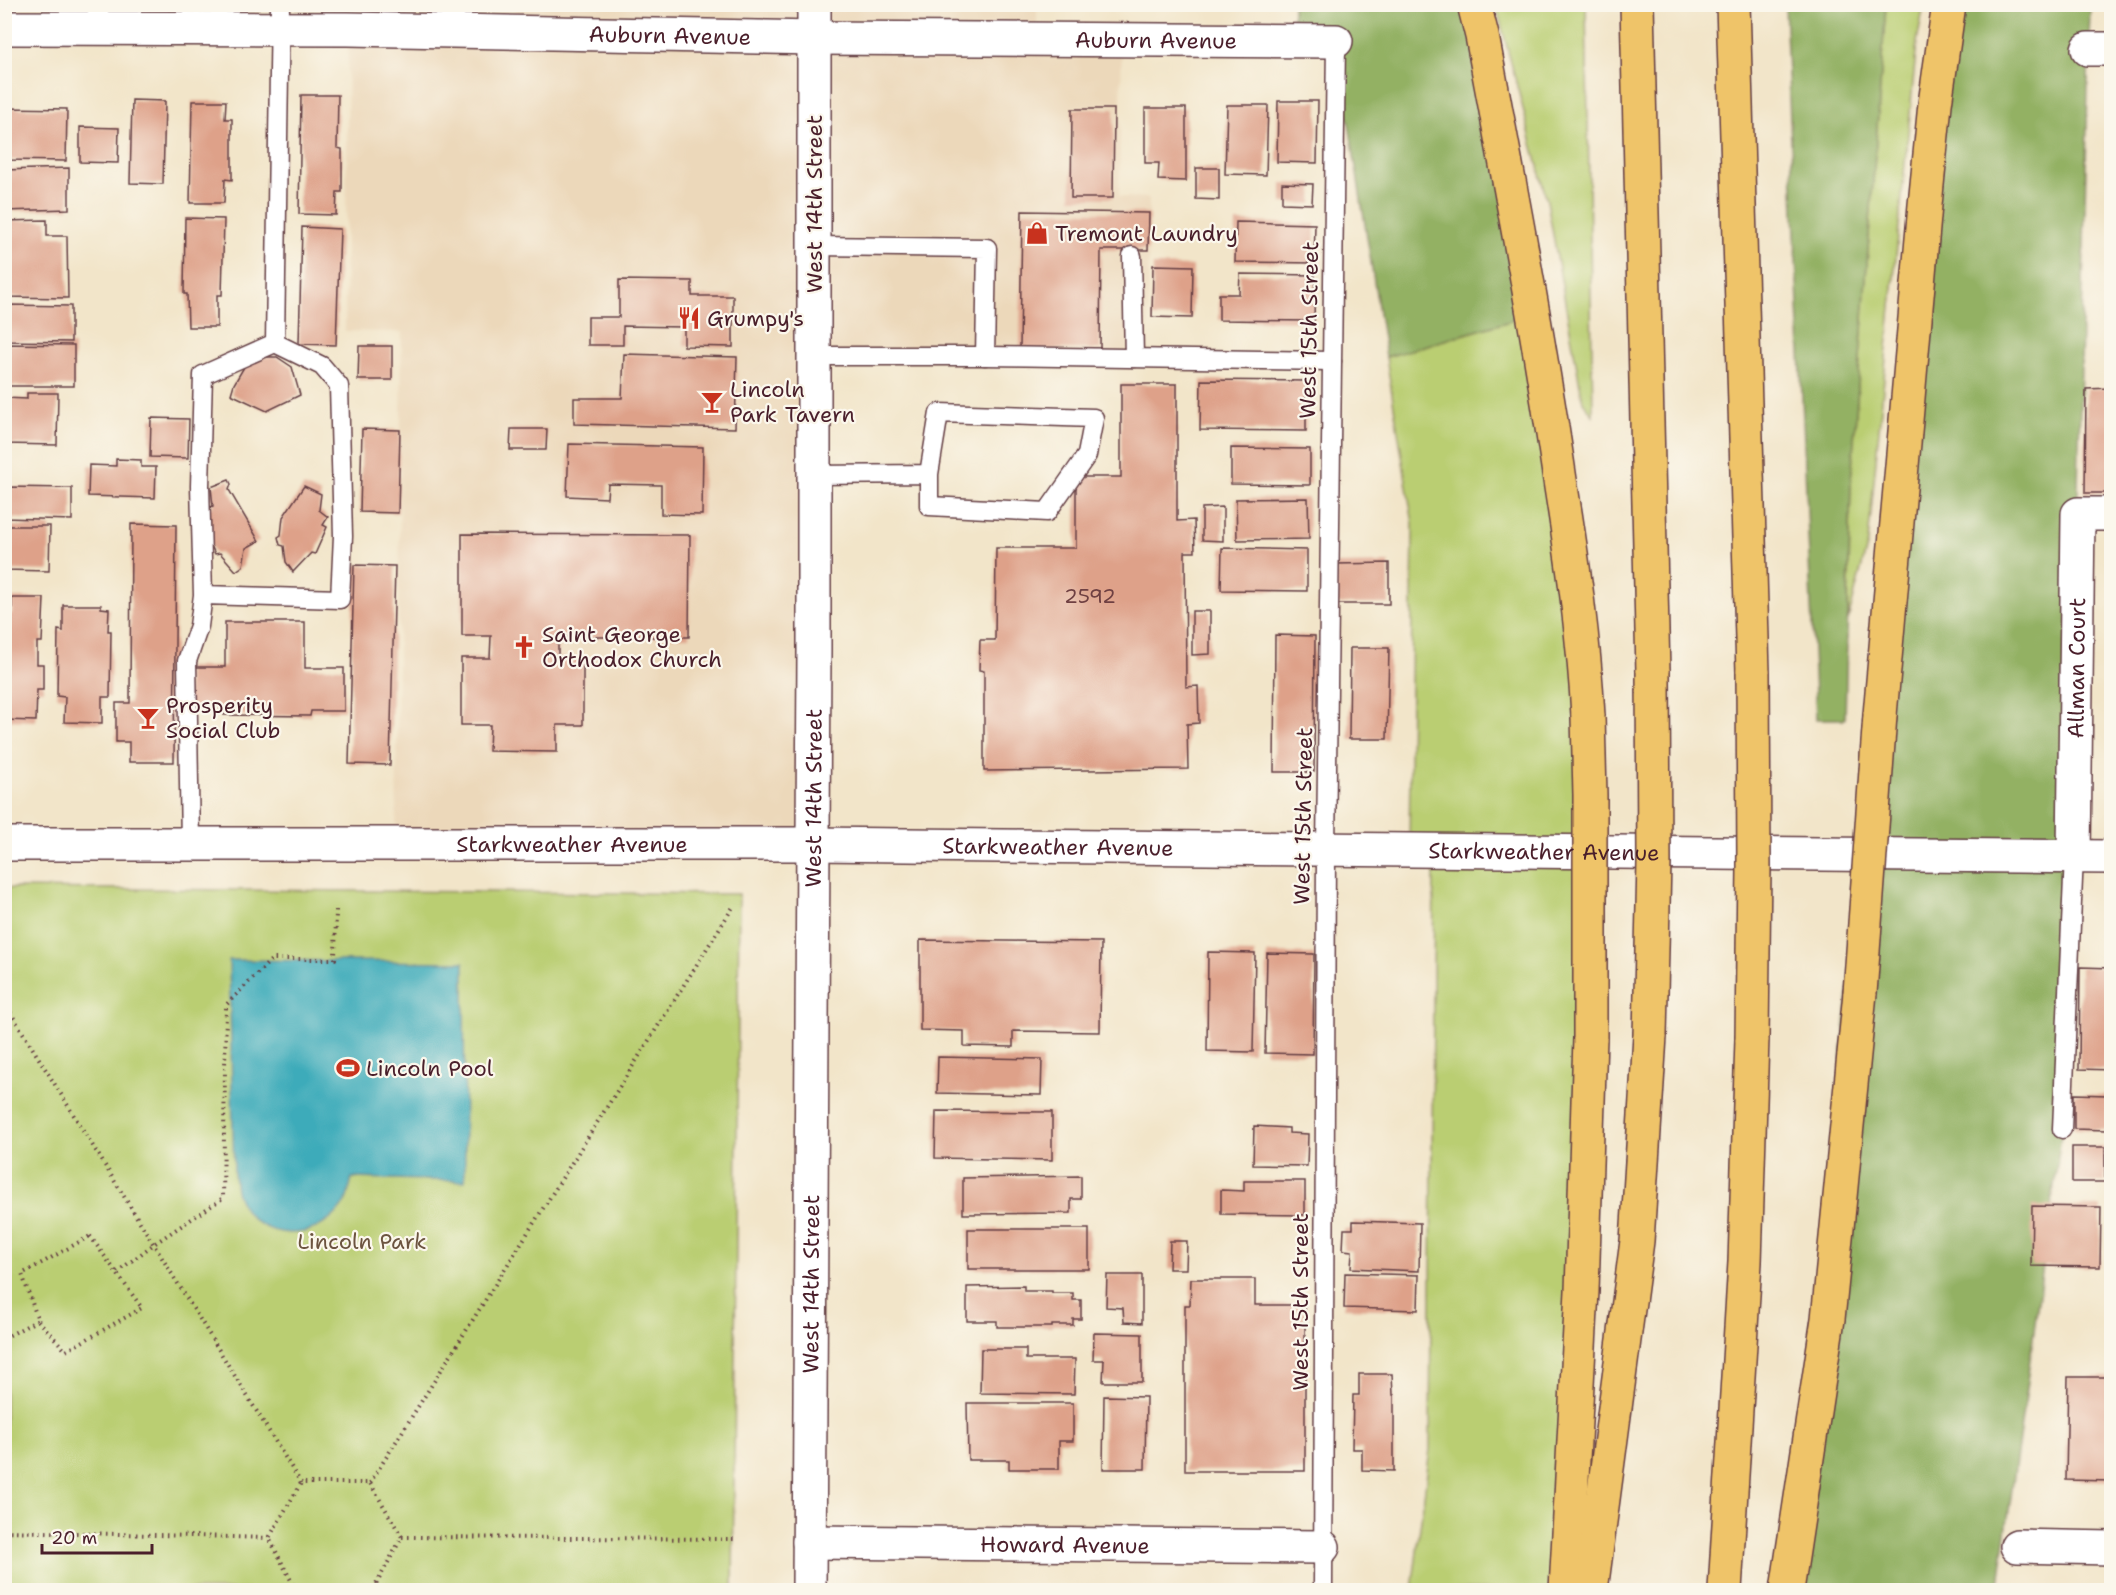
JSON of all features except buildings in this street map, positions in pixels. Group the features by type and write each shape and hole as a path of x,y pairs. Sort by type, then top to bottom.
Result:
{"highway":[{"path":"1474,4 1482,36 1543,363 1585,657 1591,807 1590,1038 1582,1291 1566,1590"},
{"path":"1591,1590 1637,1242 1650,1036 1654,862 1653,672 1637,4"},
{"path":"1725,1590 1745,1262 1752,1039 1754,867 1752,672 1733,4"},
{"path":"1788,1590 1828,1319 1860,993 1880,715 1925,205 1935,104 1949,4"}],"street":[{"name":"West 14th Street","path":"808,1590 814,4"},
{"name":"Auburn Avenue","path":"4,28 280,17 814,38 1336,41"},
{"name":"Allman Court","path":"2074,856 2078,514 2112,514"},
{"name":"Starkweather Avenue","path":"4,844 812,844 2112,857"},
{"name":"Howard Avenue","path":"809,1542 1323,1547"},
{"path":"2017,1546 2112,1548"}],"lane":[{"path":"275,344 280,17"},
{"name":"West 15th Street","path":"1323,1590 1326,849 1336,41"},
{"path":"813,246 987,248 985,356"},
{"path":"1132,256 1134,358"},
{"path":"190,844 187,662 200,626 203,595 200,486 203,375 275,344 322,366 339,386 343,536 340,599 203,595"},
{"path":"813,356 1332,361"},
{"path":"939,413 1094,418 1087,455 1047,512 929,506 929,474 939,413"},
{"path":"813,475 929,474"},
{"path":"2062,1129 2074,856"}],"path":[{"path":"370,1483 733,907"},
{"path":"117,1272 154,1244 224,1198 226,1005 272,959 335,959 336,910"},
{"path":"4,1002 301,1483"},
{"path":"90,1236 142,1308 66,1351 38,1320 22,1274 90,1236"},
{"path":"4,1338 38,1320"},
{"path":"301,1483 370,1483"},
{"path":"269,1538 301,1483"},
{"path":"370,1483 402,1537"},
{"path":"4,1531 269,1538"},
{"path":"402,1537 734,1539"},
{"path":"373,1590 402,1537"},
{"path":"269,1538 296,1590"}],"shaded area":[{"path":"516,4 1037,4 1037,40 1122,40 1119,197 1149,198 1148,358 813,356 812,844 396,844 402,332 345,331 348,29 516,32"}],"green space":[{"path":"1293,5 1474,5 1534,314 1386,357 1336,42 1292,41"},
{"path":"1496,5 1586,5 1593,415 1583,402 1547,201"},
{"path":"1785,5 1886,5 1851,481 1845,719 1816,719"},
{"path":"1886,5 1924,5 1917,42 1868,542 1848,620 1851,481"},
{"path":"1949,5 2090,5 2062,1129 1998,1590 1787,1590"},
{"path":"1534,314 1585,657 1566,1590 1412,1590 1430,1449 1434,851 1409,850 1413,524 1386,357"},
{"name":"Lincoln Park","path":"5,888 739,894 733,1590 5,1590"}],"water":[{"name":"Lincoln Pool","path":"229,960 464,962 465,1181 352,1178 346,1200 336,1214 322,1225 307,1231 290,1233 274,1231 260,1224 247,1213 237,1195 234,1174"}],"place":[{"name":"Tremont Laundry","path":"1037,233"},
{"name":"Grumpy's","path":"689,318"},
{"name":"Lincoln Park Tavern","path":"712,402"},
{"name":"Saint George Orthodox Church","path":"524,647"},
{"name":"Prosperity Social Club","path":"148,718"},
{"name":"Lincoln Pool","path":"348,1068"}]}
